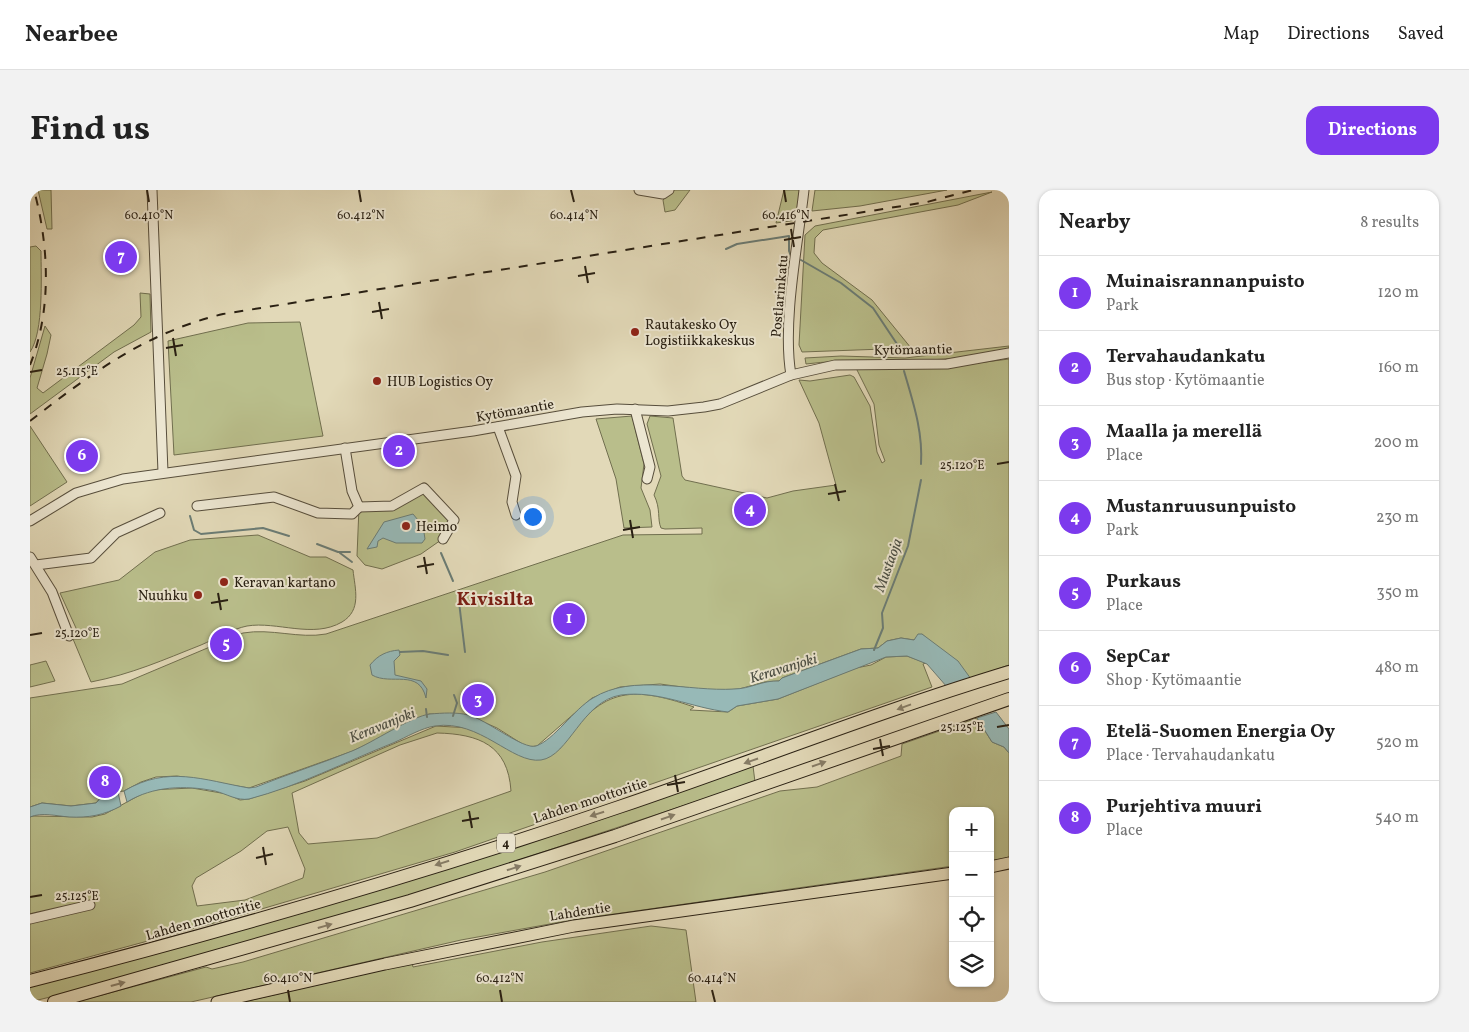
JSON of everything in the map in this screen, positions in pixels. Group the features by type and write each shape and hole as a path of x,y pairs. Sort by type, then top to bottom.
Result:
{"highway":[{"name":"Lahden moottoritie","path":"30,980 261,918 457,859 616,808 1009,672"},
{"name":"4","path":"54,1002 410,901 587,845 1003,701"}],"main road":[{"path":"994,867 1009,863"},
{"path":"994,868 1009,869"},
{"name":"Lahdentie","path":"217,1002 385,964 574,926 949,875"}],"street":[{"path":"152,190 163,472"},
{"path":"639,190 663,194 669,190"},
{"name":"Postlarinkatu","path":"791,375 788,352 789,326 804,190"},
{"name":"Kytömaantie","path":"30,521 62,500 91,488 115,481 163,472 498,427 582,412 635,409 668,411 704,407 720,404 791,375 835,365 947,364 1009,354"},
{"path":"635,409 650,467 647,479"},
{"path":"498,427 516,476 512,502 516,515"},
{"path":"345,448 352,491 359,507"},
{"path":"198,506 274,497 318,513 352,514 359,507 392,506 424,488 454,520 443,539"},
{"path":"36,565 91,558 116,533 160,513"},
{"path":"30,557 52,592 69,636"},
{"path":"30,919 90,905"}],"green space":[{"path":"38,190 51,190 52,229 47,229"},
{"path":"673,190 690,190 675,210 665,212 663,200"},
{"path":"784,190 801,190 797,220 776,223"},
{"path":"815,190 947,190 860,206 812,211"},
{"path":"992,192 958,205 823,230 815,238 814,253 822,263 872,300 911,348 802,352 799,345 805,235 815,226"},
{"path":"36,246 41,251 41,303 38,331 30,352 30,247"},
{"path":"140,293 150,294 151,332 114,352 30,414 30,378 45,326 51,335 37,388 43,393 134,325 141,317"},
{"path":"300,322 323,436 174,455 168,341 248,323"},
{"path":"1009,346 1009,350 943,359 806,364 805,358 841,356 905,358"},
{"path":"1009,359 1009,665 969,679 922,634 914,640 901,638 887,641 878,648 861,649 782,678 779,681 765,682 739,689 711,691 660,684 620,687 592,698 537,746 527,747 497,728 468,715 429,714 353,751 249,788 177,776 156,777 124,791 105,793 96,803 71,806 42,803 30,807 30,698 122,684 243,633 326,634 623,535 702,534 702,528 661,528 654,495 661,476 647,424 650,416 673,418 682,476 685,480 767,498 793,491 836,485 819,423 799,380 810,381 850,375 854,377 870,406 877,452 882,463 885,461 879,445 874,404 856,368 945,367"},
{"path":"632,416 644,464 641,488 650,510 652,527 624,528 616,479 596,419"},
{"path":"30,426 67,482 30,506"},
{"path":"424,488 454,520 441,540 421,554 382,569 365,565 357,556 359,507 392,506"},
{"path":"258,535 310,557 326,557 353,570 356,599 355,605 348,617 331,627 319,629 259,625 241,627 147,666 91,682 73,639 81,639 60,593 119,580 155,552 190,540"},
{"path":"907,656 926,663 923,664 932,687 455,852 214,923 30,973 30,817 92,817 105,814 149,790 192,788 227,794 240,800 249,799 305,781 436,726 471,728 511,750 560,748 589,713 603,703 618,697 633,694 651,695 694,707 690,710 728,712 737,706 778,699 856,668 871,665 886,657","holes":["437,733 466,736 489,745 504,763 509,775 511,791 377,838 308,844 299,833 292,793 400,745","288,827 305,869 303,878 245,900 197,906 192,886 196,878 241,851 267,831"]},
{"path":"46,661 55,681 30,687 30,665"},
{"path":"977,718 992,742 1004,747 1009,753 1009,858 994,860 994,807 949,807 949,867 572,920 461,940 191,1002 76,1002 206,967 212,969 243,962 545,872 780,791 817,787 901,756 902,744"},
{"path":"753,766 755,782 416,894 98,985 30,1002 30,986"},
{"path":"651,926 686,930 696,1002 243,1002 412,963 413,967 542,942"}],"water":[{"path":"413,514 423,526 425,539 422,543 396,543 383,538 378,541 377,547 367,549 384,522"},
{"path":"918,634 922,634 958,661 971,679 947,687 927,664 907,656 886,657 778,699 737,706 728,712 662,697 635,694 621,695 608,699 596,707 560,749 551,756 541,760 519,755 466,729 451,726 435,726 419,731 304,781 249,799 236,798 204,789 170,788 148,793 127,802 124,791 156,778 171,777 201,779 249,788 256,787 352,751 403,724 430,714 454,713 468,715 522,743 536,746 550,738 593,698 626,686 662,685 717,689 746,688 767,682 779,681 782,678 861,649 878,648 887,641 901,638 914,640"},
{"path":"399,650 400,655 394,661 395,675 421,681 427,689 426,698 417,683 411,680 379,678 372,675 370,665 376,659 391,651"},
{"path":"996,712 1009,729 1009,753 1004,747 992,742 977,718"},
{"path":"118,792 121,806 102,814 83,817 44,815 30,817 30,807 42,803 71,806 96,803 105,793"}],"waterway":[{"path":"726,249 737,244 789,236 791,256"},
{"path":"801,260 841,283 873,308 901,350"},
{"name":"Mustaoja","path":"904,371 919,428 921,464"},
{"name":"Mustaoja","path":"874,650 883,628 882,613 908,546 921,480"},
{"path":"190,516 194,530 201,534 263,528 289,536"},
{"path":"317,544 338,552 350,552"},
{"path":"340,553 352,562"},
{"path":"441,553 453,581"},
{"path":"459,602 465,652"},
{"path":"400,652 423,651 448,655"},
{"path":"453,716 457,703 454,695"},
{"path":"426,709 427,717"}],"railway":[{"path":"30,365 42,322 46,278 43,233 34,190"},
{"path":"30,421 75,387 120,357 169,332 223,314 927,202 973,190"}],"place":[{"name":"Etelä-Suomen Energia Oy","path":"121,257"},
{"name":"Rautakesko Oy Logistiikkakeskus","path":"635,332"},
{"name":"HUB Logistics Oy","path":"377,381"},
{"name":"Tervahaudankatu","path":"399,451"},
{"name":"SepCar","path":"82,456"},
{"name":"Mustanruusunpuisto","path":"750,510"},
{"name":"Heimo","path":"406,526"},
{"name":"Keravan kartano","path":"224,582"},
{"name":"Nuuhku","path":"198,595"},
{"name":"Muinaisrannanpuisto","path":"569,619"},
{"name":"Purkaus","path":"226,644"},
{"name":"Maalla ja merellä","path":"478,700"},
{"name":"Purjehtiva muuri","path":"105,782"}],"district":[{"name":"Kivisilta","path":"495,598"}],"water label":[{"name":"Keravanjoki","path":"783,668"},
{"name":"Keravanjoki","path":"382,725"}]}
